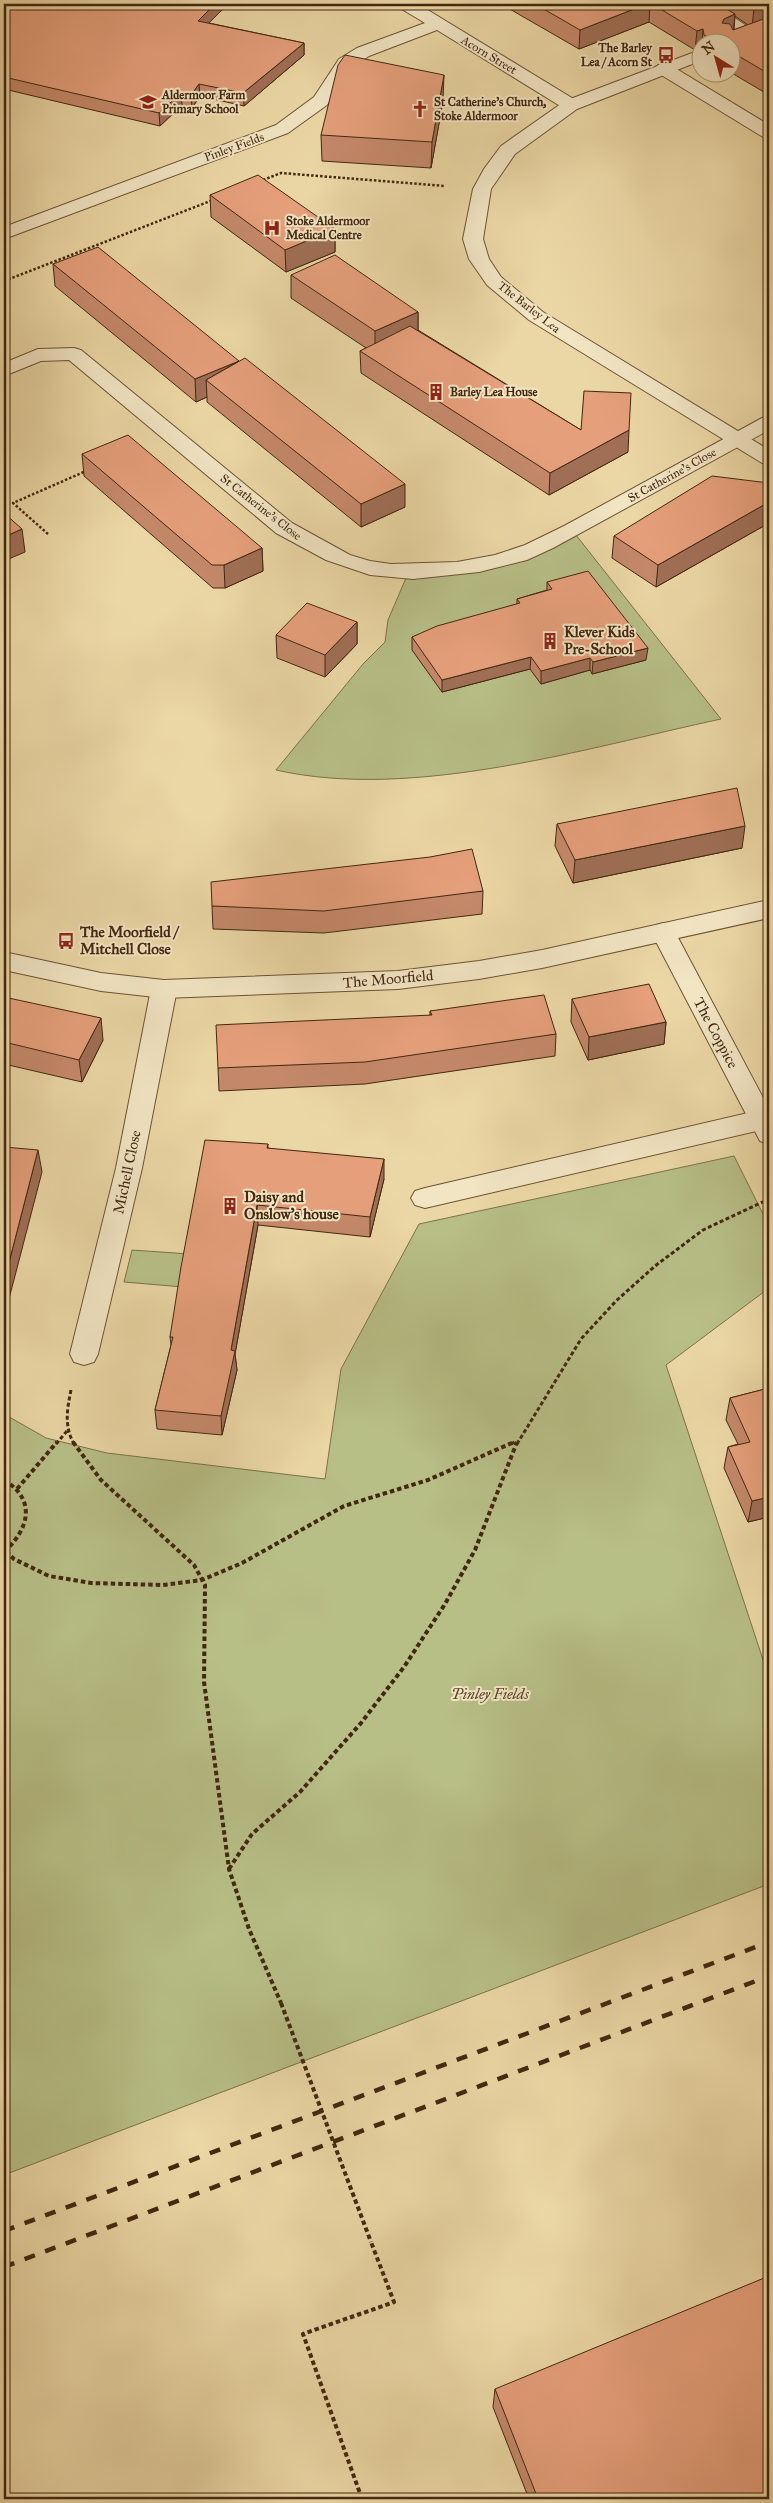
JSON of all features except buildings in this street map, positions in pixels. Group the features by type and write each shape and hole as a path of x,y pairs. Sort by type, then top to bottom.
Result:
{"street":[{"name":"Acorn Street","path":"406,4 571,105"},
{"path":"702,4 751,35"},
{"name":"Pinley Fields","path":"4,233 282,129 321,101 345,63 364,52 438,24"},
{"path":"740,39 769,28"},
{"name":"The Barley Lea","path":"690,59 571,105 508,150 493,168 482,189 473,239 479,259 494,281 536,316 590,351 769,459"},
{"path":"664,69 769,133"},
{"name":"St Catherine's Close","path":"4,370 38,356 74,354 284,528 318,549 353,563 396,571 437,571 482,565 519,556 769,422"},
{"name":"The Moorfield","path":"4,961 101,982 164,989 398,980 479,970 542,959 769,909"},
{"name":"The Coppice","path":"663,932 767,1124"},
{"name":"Michell Close","path":"84,1354 129,1168 164,989"},
{"path":"425,1198 767,1124"}],"path":[{"path":"263,180 281,173 482,189"},
{"path":"4,281 217,199"},
{"path":"48,534 13,503 92,469"},
{"path":"229,1869 252,1834 300,1792 361,1723 404,1667 445,1604 475,1550 518,1441 580,1339 616,1301 654,1266 703,1230 769,1199"},
{"path":"84,1354 70,1394 67,1431 80,1454 102,1480 194,1565 205,1586 204,1682 229,1869 249,1929 281,2003 394,2302 303,2334 362,2499"},
{"path":"17,1489 67,1431"},
{"path":"4,1480 17,1489 24,1500 28,1514 22,1534 5,1551 14,1559 49,1576 91,1583 163,1585 202,1580 242,1563 344,1506 428,1480 518,1441"}],"green space":[{"path":"572,530 721,719 557,756 441,775 384,779 329,778 276,770 363,664 385,642 388,620 409,571 482,565"},
{"name":"Pinley Fields","path":"734,1156 769,1226 769,1288 666,1365 769,1678 769,1884 4,2175 4,1414 46,1438 107,1453 325,1479 341,1369 419,1224"},
{"path":"132,1250 189,1254 183,1287 124,1282"}],"railway":[{"path":"4,2231 769,1942"},
{"path":"4,2267 769,1976"}],"place":[{"name":"The Barley Lea / Acorn St","path":"666,55"},
{"name":"Aldermoor Farm Primary School","path":"148,102"},
{"name":"St Catherine's Church, Stoke Aldermoor","path":"420,109"},
{"name":"Stoke Aldermoor Medical Centre","path":"272,228"},
{"name":"Barley Lea House","path":"436,392"},
{"name":"Klever Kids Pre-School","path":"550,641"},
{"name":"The Moorfield / Mitchell Close","path":"66,941"},
{"name":"Daisy and Onslow's house","path":"230,1206"}]}
